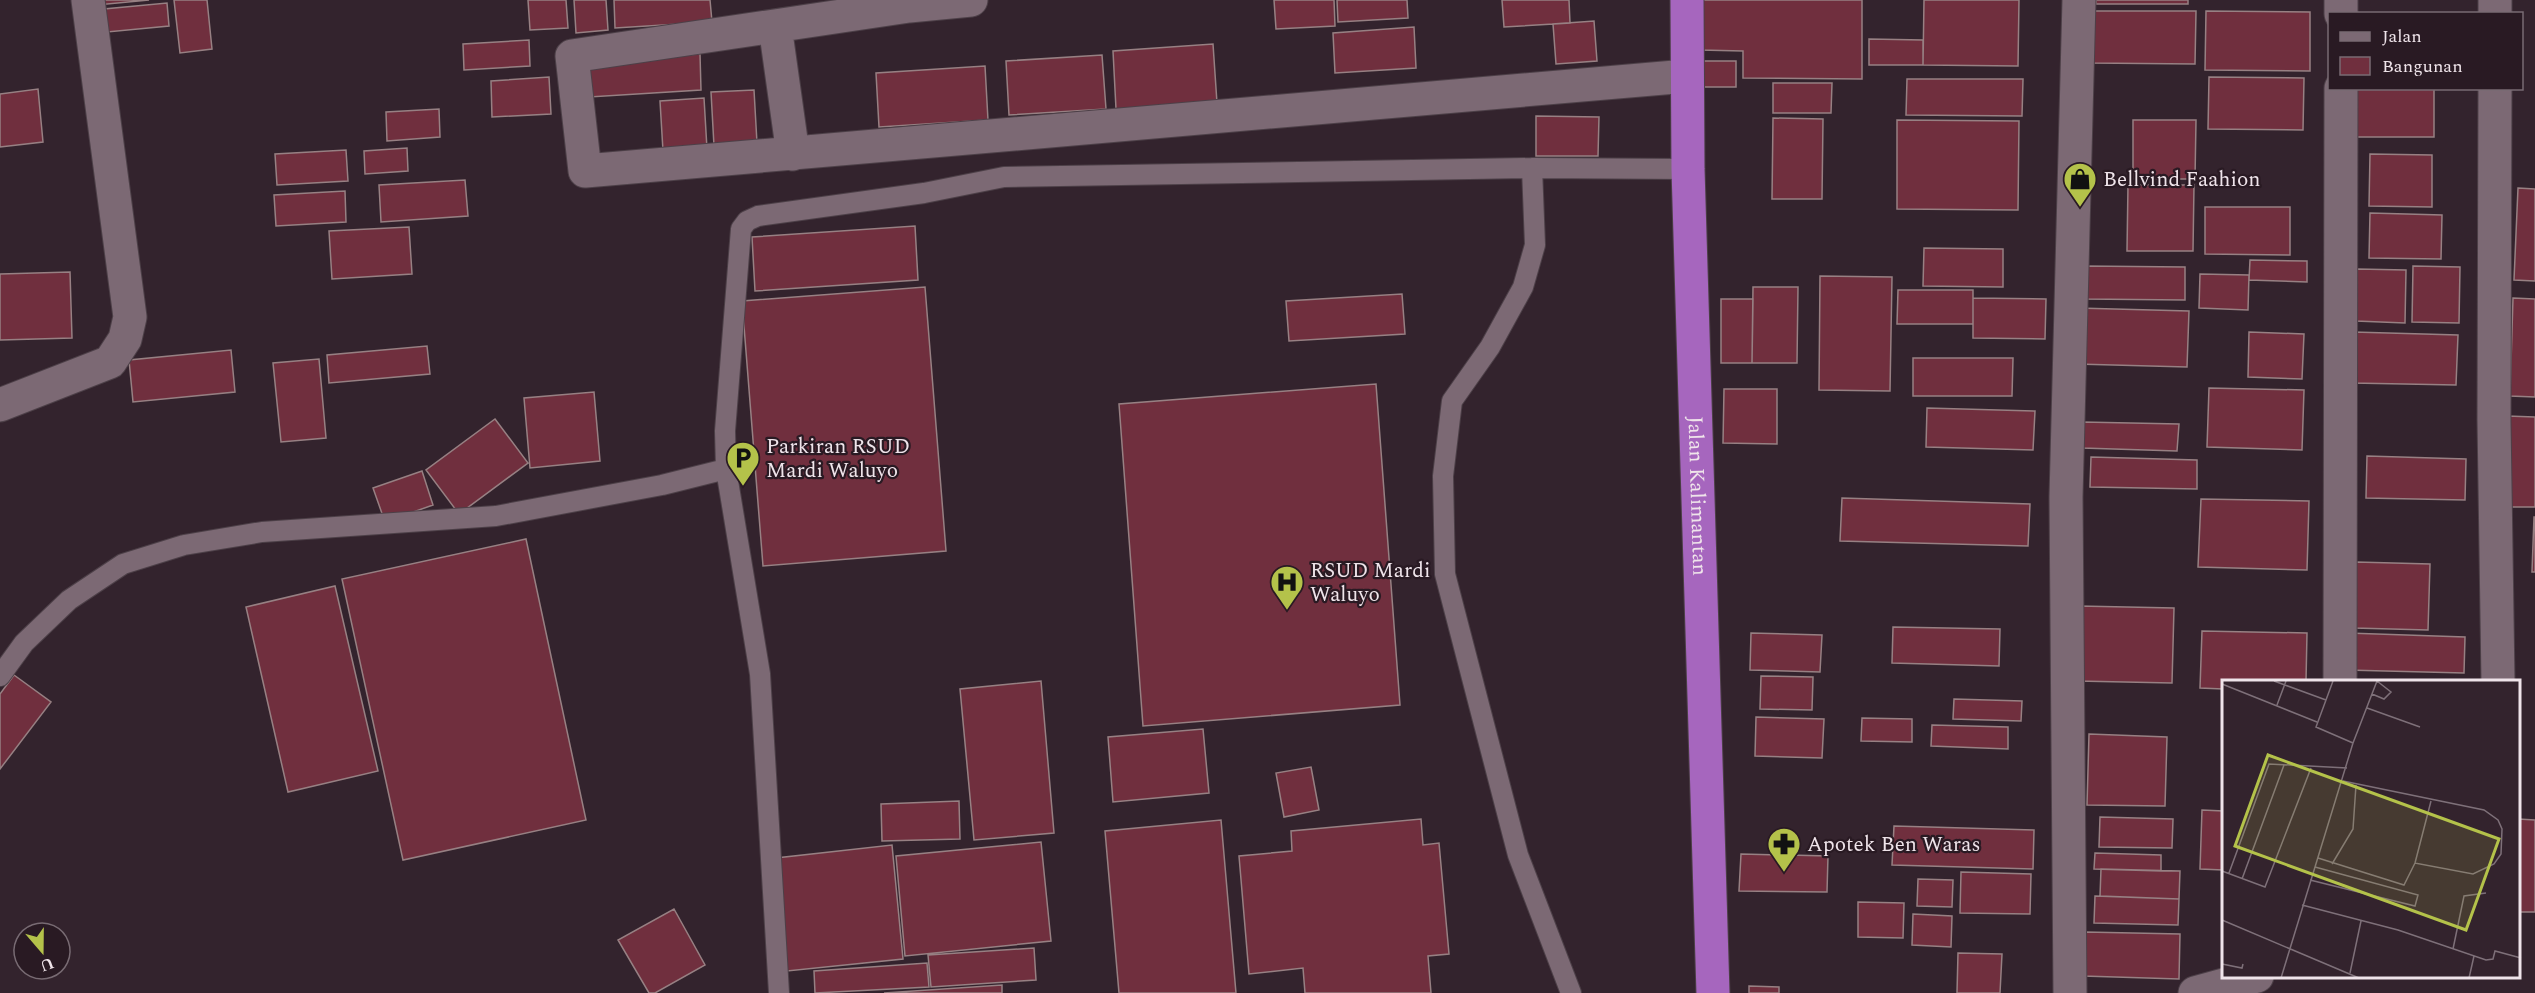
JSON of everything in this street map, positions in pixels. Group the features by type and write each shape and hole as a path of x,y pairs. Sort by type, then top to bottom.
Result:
{"highway":[{"name":"Jalan Kalimantan","path":"1687,0 1688,169 1713,993"}],"street":[{"path":"0,405 110,362 125,339 130,317 88,0"},
{"path":"971,0 909,6 572,56 585,171 1687,76"},
{"path":"2070,993 2066,497 2079,0"},
{"path":"775,26 793,154"},
{"path":"2340,680 2341,90"},
{"path":"2495,90 2494,420 2498,680"},
{"path":"2195,993 2250,978"}],"lane":[{"path":"779,993 760,674 726,470 725,430 741,228 747,221 758,216 924,193 1004,177 1532,168 1688,169"},
{"path":"1532,168 1535,245 1523,287 1490,347 1452,402 1443,476 1445,574 1518,855 1571,993"},
{"path":"0,676 24,643 69,600 123,564 184,545 262,532 496,516 662,485 726,470"}],"building":[{"path":"96,0 149,0 97,5"},
{"path":"174,0 207,0 212,49 180,53"},
{"path":"528,0 566,0 568,28 530,30"},
{"path":"574,0 606,0 608,30 576,33"},
{"path":"614,0 710,0 712,22 615,28"},
{"path":"1274,0 1334,0 1335,26 1276,29"},
{"path":"1337,0 1407,0 1408,18 1338,22"},
{"path":"1502,0 1569,0 1570,23 1504,27"},
{"path":"1701,0 1862,0 1862,79 1743,78 1743,51 1700,50"},
{"path":"1924,0 2019,0 2018,66 1923,65"},
{"path":"2096,0 2188,0 2188,4 2096,4"},
{"path":"167,3 169,26 107,32 104,9"},
{"path":"2092,11 2196,11 2195,64 2091,63"},
{"path":"2206,11 2310,12 2310,71 2205,70"},
{"path":"1594,21 1597,61 1556,64 1553,24"},
{"path":"1414,27 1416,68 1335,73 1333,33"},
{"path":"1869,39 1923,40 1923,65 1869,65"},
{"path":"529,40 530,66 464,70 463,44"},
{"path":"1213,44 1217,103 1116,109 1113,51"},
{"path":"700,54 701,90 573,98 572,62"},
{"path":"1102,55 1106,109 1009,115 1006,61"},
{"path":"1696,61 1736,61 1736,87 1696,87"},
{"path":"985,66 988,120 879,127 876,73"},
{"path":"549,77 551,114 492,117 491,81"},
{"path":"2209,77 2304,78 2303,130 2208,129"},
{"path":"1907,79 2023,79 2022,116 1906,115"},
{"path":"1773,83 1832,83 1831,113 1773,113"},
{"path":"38,89 43,142 0,147 0,94"},
{"path":"754,90 757,143 714,146 711,92"},
{"path":"2353,90 2434,90 2434,137 2352,137"},
{"path":"704,98 707,149 663,151 660,101"},
{"path":"439,109 440,137 387,141 386,112"},
{"path":"1536,116 1599,117 1598,156 1536,156"},
{"path":"1773,118 1823,119 1822,199 1772,199"},
{"path":"1897,120 2019,121 2018,210 1897,209"},
{"path":"2133,120 2196,120 2195,179 2133,179"},
{"path":"407,148 408,171 365,174 364,151"},
{"path":"346,150 348,181 277,185 275,154"},
{"path":"2370,154 2432,155 2432,207 2369,206"},
{"path":"465,180 468,216 381,222 379,185"},
{"path":"2128,185 2194,185 2193,251 2127,251"},
{"path":"2518,188 2535,189 2535,281 2514,280"},
{"path":"345,191 346,222 276,226 274,195"},
{"path":"2205,207 2290,207 2290,255 2205,254"},
{"path":"2370,213 2442,215 2441,259 2369,258"},
{"path":"915,226 918,280 755,291 752,237"},
{"path":"409,227 412,274 332,279 329,231"},
{"path":"1924,248 2003,249 2003,287 1923,286"},
{"path":"2250,260 2307,261 2307,282 2249,280"},
{"path":"2084,266 2185,267 2185,300 2084,299"},
{"path":"2413,266 2460,267 2459,323 2412,322"},
{"path":"2357,269 2406,270 2405,323 2356,321"},
{"path":"70,272 72,338 0,340 0,274"},
{"path":"2200,274 2249,275 2248,310 2199,308"},
{"path":"1820,276 1892,277 1890,391 1819,390"},
{"path":"925,287 946,551 763,566 742,301"},
{"path":"1753,287 1798,287 1797,363 1752,363"},
{"path":"1898,290 1973,290 1973,324 1897,324"},
{"path":"1402,294 1405,334 1289,341 1286,301"},
{"path":"1973,298 2046,299 2045,339 1973,338"},
{"path":"2513,298 2535,299 2535,397 2510,396"},
{"path":"1721,299 1753,299 1752,363 1721,363"},
{"path":"2077,308 2189,311 2187,367 2076,364"},
{"path":"2249,332 2304,334 2302,379 2248,377"},
{"path":"2353,332 2458,335 2456,385 2352,383"},
{"path":"427,346 430,374 329,383 327,355"},
{"path":"231,350 235,392 133,402 129,360"},
{"path":"1913,358 2013,358 2012,396 1913,396"},
{"path":"319,359 326,438 281,442 273,363"},
{"path":"1376,384 1400,705 1143,726 1119,404"},
{"path":"2209,388 2304,390 2302,450 2207,447"},
{"path":"1724,389 1777,389 1777,444 1723,443"},
{"path":"594,392 600,461 530,468 524,398"},
{"path":"1927,408 2035,411 2033,450 1926,447"},
{"path":"2507,416 2535,417 2535,507 2504,507"},
{"path":"495,419 528,463 459,514 426,470"},
{"path":"2082,422 2179,424 2177,451 2082,448"},
{"path":"2367,456 2466,459 2465,500 2366,498"},
{"path":"2091,457 2197,460 2197,489 2090,487"},
{"path":"422,471 433,505 385,522 373,488"},
{"path":"1842,498 2030,504 2028,546 1840,541"},
{"path":"2201,499 2309,501 2307,570 2198,567"},
{"path":"2534,517 2535,572 2532,572"},
{"path":"526,539 586,820 403,860 342,579"},
{"path":"2356,562 2430,564 2428,630 2354,628"},
{"path":"335,586 378,771 288,792 246,607"},
{"path":"2079,606 2174,608 2172,683 2077,681"},
{"path":"1893,627 2000,629 1999,666 1892,663"},
{"path":"2202,631 2307,633 2306,680 2222,680 2222,689 2200,688"},
{"path":"1751,633 1822,635 1820,672 1750,670"},
{"path":"2347,633 2465,637 2464,673 2346,670"},
{"path":"14,675 51,702 0,769 0,694"},
{"path":"1761,676 1813,677 1812,710 1760,709"},
{"path":"1041,681 1054,833 974,840 960,689"},
{"path":"1954,699 2022,701 2021,721 1953,719"},
{"path":"1756,717 1824,719 1822,758 1755,756"},
{"path":"1862,718 1912,719 1912,742 1861,741"},
{"path":"1932,725 2008,727 2008,749 1931,746"},
{"path":"1203,729 1209,793 1113,802 1108,737"},
{"path":"2089,734 2167,737 2165,806 2087,805"},
{"path":"1311,767 1319,810 1284,817 1276,773"},
{"path":"959,801 960,839 882,841 881,804"},
{"path":"2202,810 2222,811 2222,870 2200,869"},
{"path":"2100,817 2173,819 2172,848 2099,847"},
{"path":"1421,819 1423,845 1439,843 1449,954 1428,956 1431,993 1305,993 1303,968 1249,974 1239,856 1292,851 1291,831"},
{"path":"2520,819 2535,820 2535,912 2520,912"},
{"path":"1221,820 1236,993 1119,993 1105,831"},
{"path":"1894,826 2034,830 2033,869 1892,865"},
{"path":"1041,842 1051,941 905,956 896,856"},
{"path":"892,845 903,959 787,971 776,858"},
{"path":"2095,853 2161,855 2161,871 2094,869"},
{"name":"Apotek Ben Waras","path":"1741,854 1828,856 1827,892 1739,891"},
{"path":"2101,869 2180,871 2179,899 2100,896"},
{"path":"1961,872 2031,874 2030,914 1960,913"},
{"path":"1918,879 1953,880 1952,907 1917,906"},
{"path":"2095,896 2179,899 2178,925 2094,923"},
{"path":"1858,902 1904,903 1903,938 1858,937"},
{"path":"674,909 705,965 655,993 649,993 618,940"},
{"path":"1913,914 1952,916 1951,947 1912,945"},
{"path":"2085,932 2180,934 2179,979 2083,976"},
{"path":"1034,948 1036,980 931,987 928,955"},
{"path":"1958,953 2002,954 2000,993 1957,993"},
{"path":"927,963 929,987 815,993 814,971"},
{"path":"1002,985 1002,993 884,993"},
{"path":"1749,986 1779,987 1779,993 1749,993"}],"place":[{"name":"Bellvind Faahion","path":"2080,208"},
{"name":"Parkiran RSUD Mardi Waluyo","path":"743,487"},
{"name":"RSUD Mardi Waluyo","path":"1287,611"},
{"name":"Apotek Ben Waras","path":"1784,873"}]}
